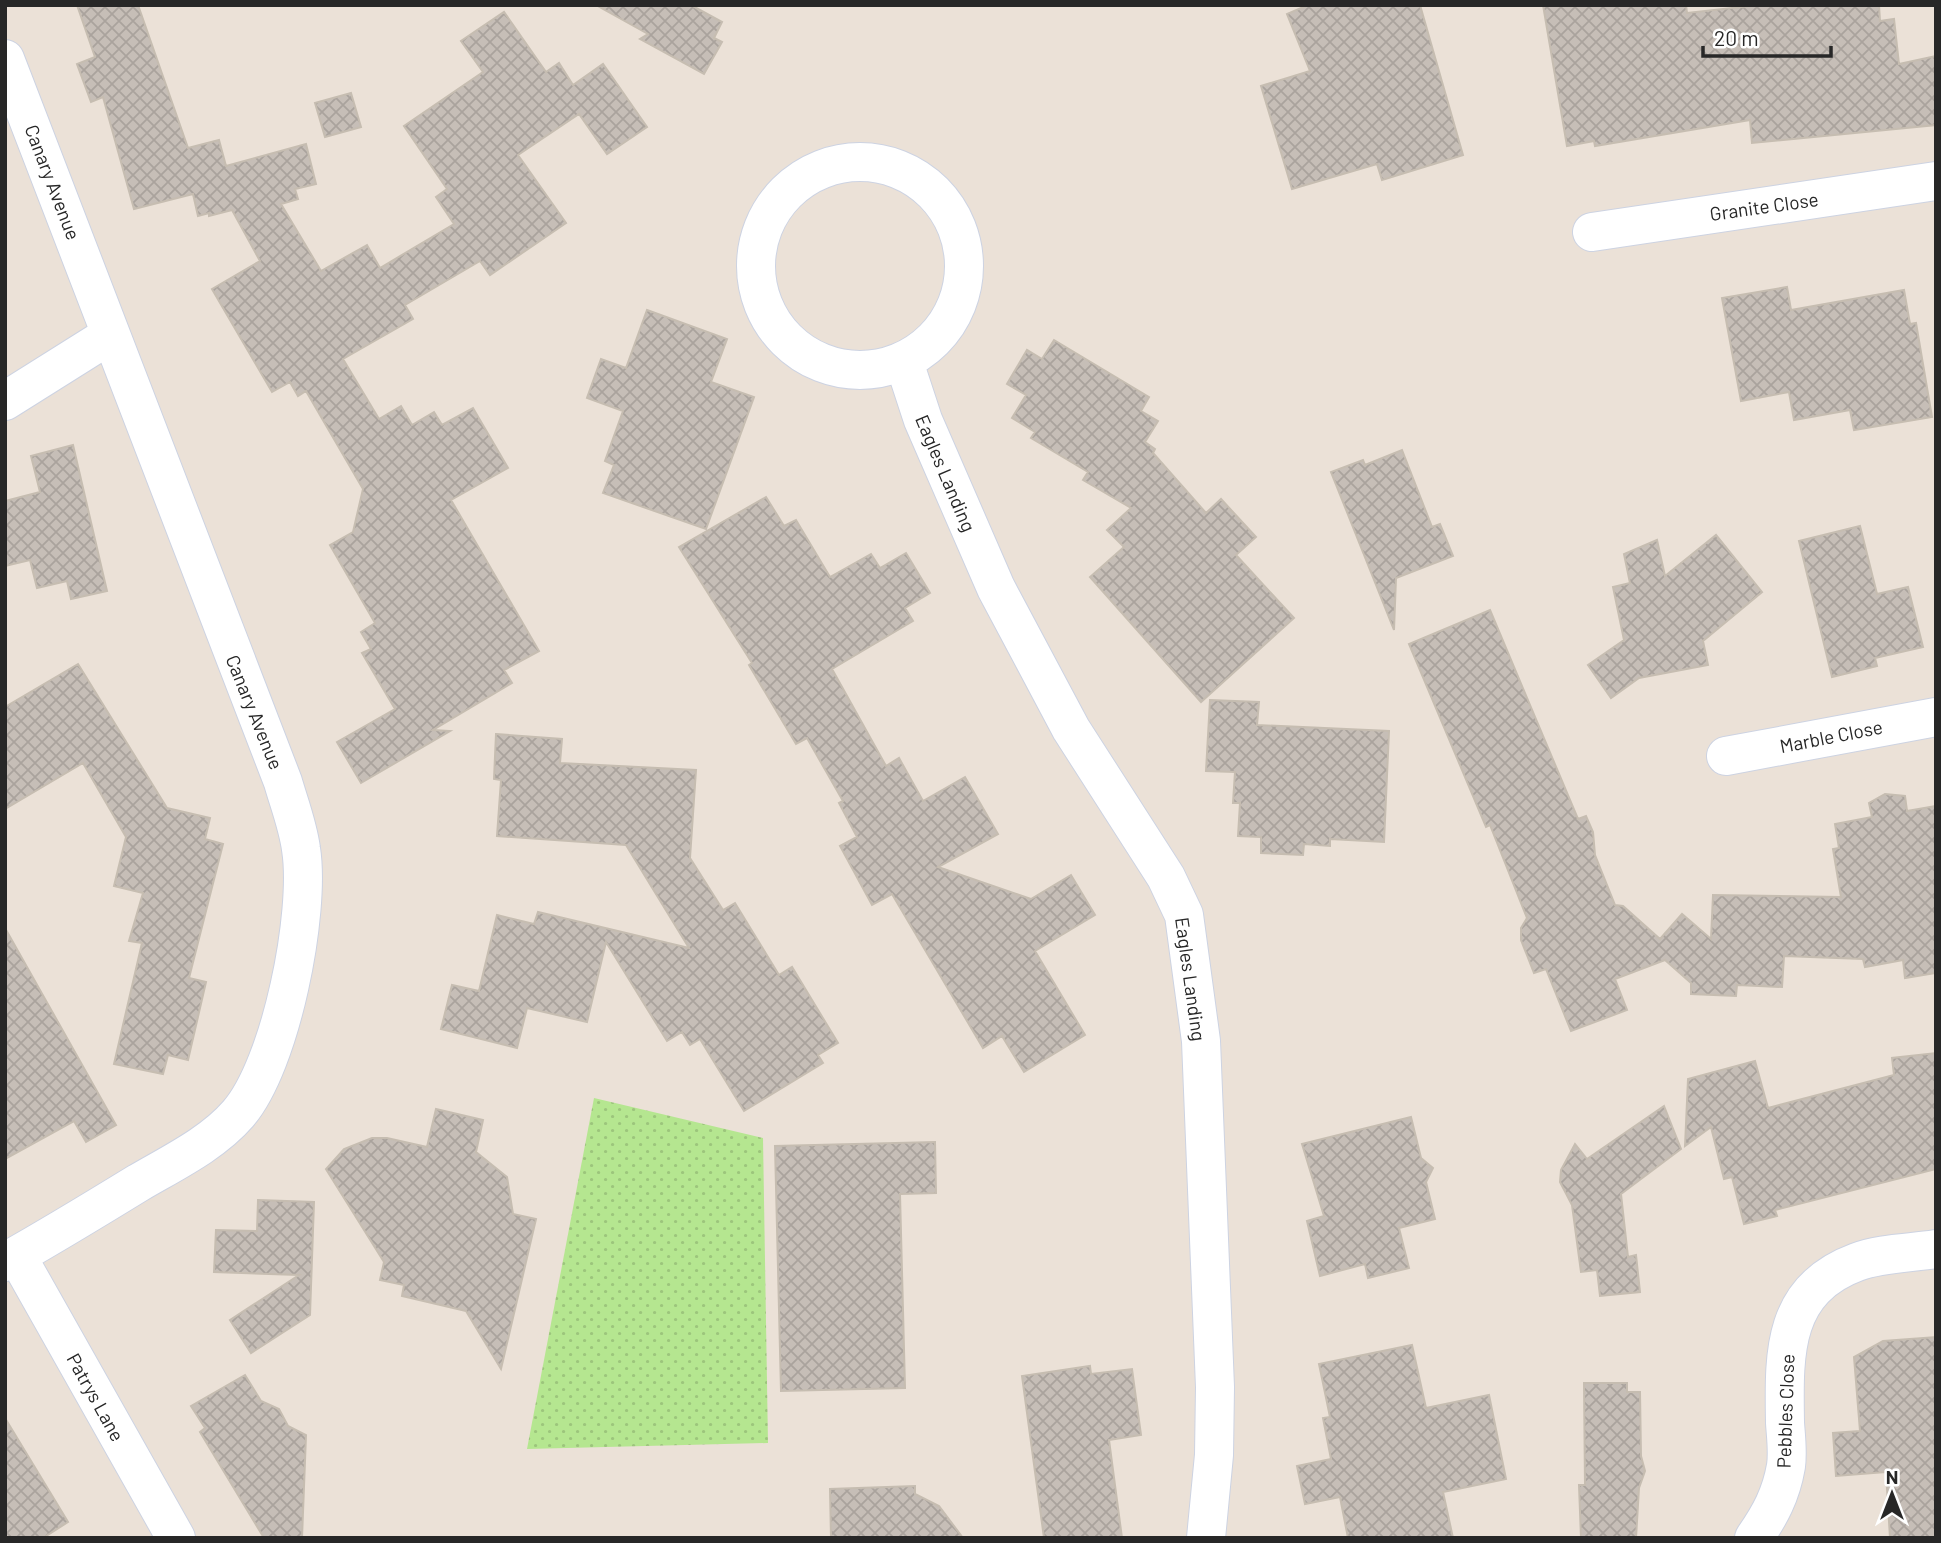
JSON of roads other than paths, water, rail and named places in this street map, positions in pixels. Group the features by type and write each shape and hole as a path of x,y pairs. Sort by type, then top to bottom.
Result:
{"street":[{"name":"Canary Avenue","path":"5,59 283,782 301,848 304,909 274,1040 256,1087 240,1112 219,1133 190,1152 11,1259"},
{"path":"846,162 876,162 905,171 930,188 950,210 962,237 966,267 961,297 949,323 928,346 904,362 874,370 844,370 816,361 791,345 772,322 759,295 755,265 760,235 768,218 792,186 817,171 846,162"},
{"name":"Granite Close","path":"1592,232 1936,181"},
{"path":"5,401 110,335"},
{"name":"Eagles Landing","path":"904,362 923,420 996,588 1071,729 1166,877 1184,915 1201,1041 1215,1387 1214,1455 1206,1538"},
{"name":"Marble Close","path":"1726,756 1936,717"},
{"name":"Pebbles Close","path":"1754,1538 1775,1508 1786,1464 1784,1368 1790,1326 1805,1297 1833,1273 1859,1261 1936,1249"},
{"name":"Patrys Lane","path":"11,1259 176,1538"}]}
